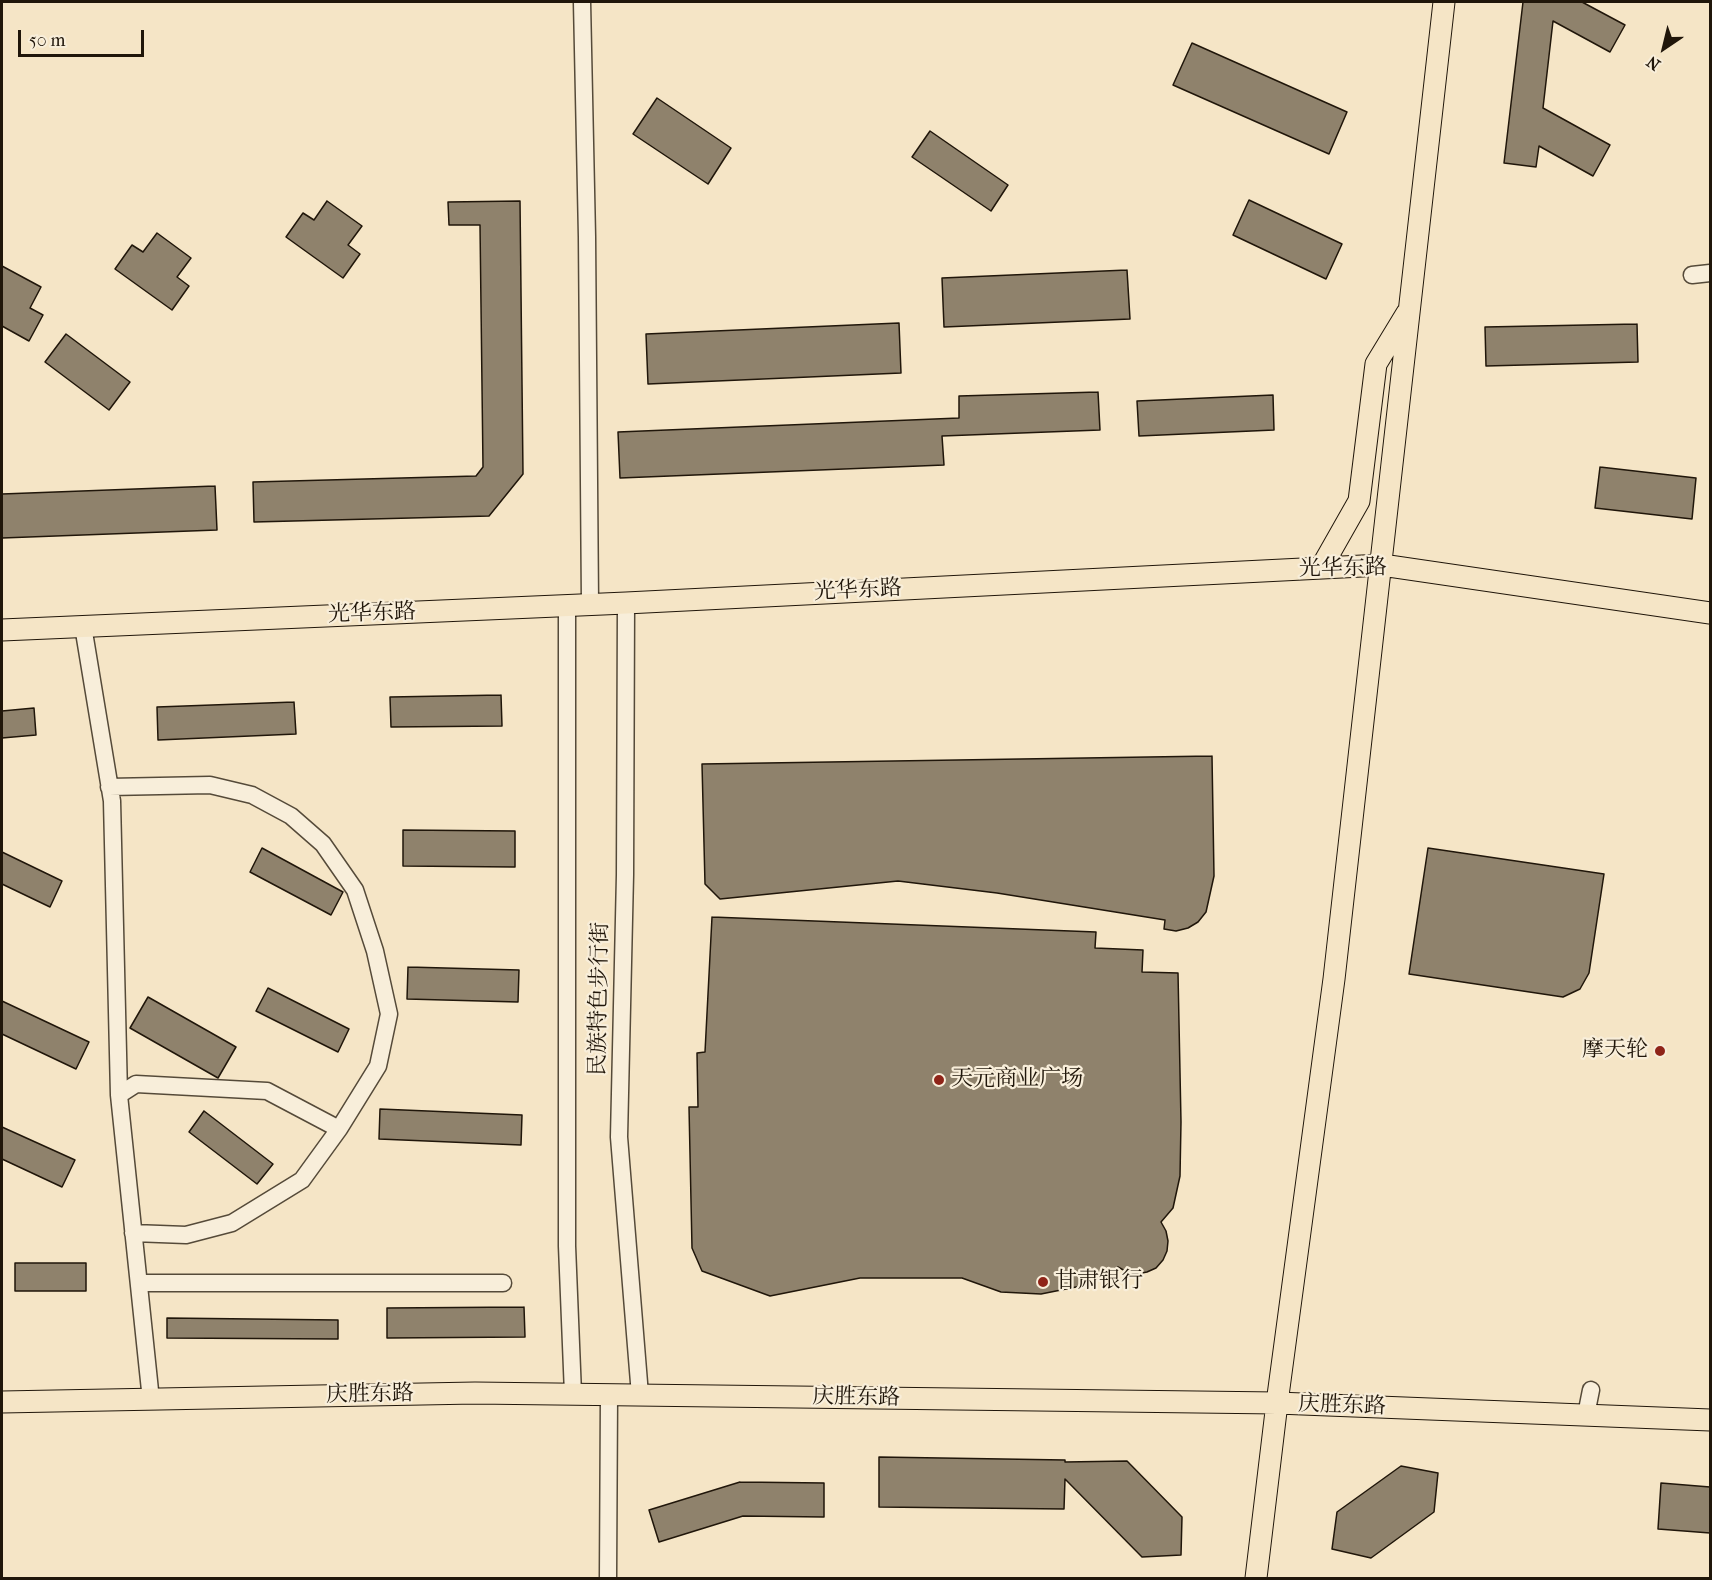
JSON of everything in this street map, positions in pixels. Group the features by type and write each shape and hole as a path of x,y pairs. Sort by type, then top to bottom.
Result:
{"main road":[{"path":"1256,1578 1277,1403 1336,967 1444,2"},
{"path":"1321,568 1359,501 1376,364 1410,307"},
{"name":"光华东路","path":"2,630 626,603 1382,565 1710,613"},
{"name":"庆胜东路","path":"2,1402 475,1393 573,1394 1277,1403 1710,1420"}],"street":[{"path":"582,2 587,237 590,604"},
{"path":"1692,275 1710,273"},
{"name":"民族特色步行街","path":"626,603 619,1137 640,1395"},
{"name":"民族特色步行街","path":"567,605 567,1246 573,1394"},
{"path":"82,626 112,801 119,1095 151,1400"},
{"path":"109,787 210,785 252,795 291,816 323,844 355,890 375,951 389,1014 378,1066 339,1130 302,1180 232,1223 186,1235 133,1233"},
{"path":"119,1095 136,1084 267,1091 339,1130"},
{"path":"139,1283 503,1283"},
{"path":"1586,1415 1591,1390"},
{"path":"608,1578 609,1395"}],"building":[{"path":"1523,2 1582,2 1625,25 1610,52 1553,21 1543,108 1610,145 1593,176 1539,146 1536,167 1504,163"},
{"path":"1192,43 1347,112 1329,154 1173,85"},
{"path":"657,98 731,148 708,184 633,134"},
{"path":"930,131 1008,185 991,211 912,157"},
{"path":"1249,200 1342,244 1326,279 1233,235"},
{"path":"327,201 362,226 348,245 360,254 343,278 286,237 303,213 314,220"},
{"path":"520,201 523,474 489,516 254,522 253,482 476,476 483,467 480,225 449,225 448,202"},
{"path":"157,233 191,258 177,277 189,286 172,310 115,269 132,245 143,252"},
{"path":"2,266 41,287 30,308 43,315 29,341 2,326"},
{"path":"1127,270 1130,319 944,327 942,278"},
{"path":"899,323 901,373 648,384 646,334"},
{"path":"1637,324 1638,362 1486,366 1485,327"},
{"path":"66,334 130,382 109,410 45,362"},
{"path":"1098,392 1100,430 942,436 944,465 620,478 618,432 959,418 959,396"},
{"path":"1273,395 1274,430 1139,436 1137,401"},
{"path":"1600,467 1696,478 1692,519 1595,508"},
{"path":"215,486 217,530 2,538 2,494"},
{"path":"501,695 502,726 391,727 390,697"},
{"path":"294,702 296,734 158,740 157,707"},
{"path":"34,708 36,735 2,738 2,711"},
{"path":"1212,756 1214,876 1206,912 1198,922 1188,928 1176,931 1164,929 1165,920 997,893 898,881 720,899 705,884 702,764"},
{"path":"403,830 515,831 515,867 403,866"},
{"path":"262,848 343,892 331,915 250,872"},
{"path":"1428,848 1604,874 1589,973 1580,989 1563,997 1409,974"},
{"path":"2,852 62,881 50,907 2,884"},
{"name":"天元商业广场","path":"712,917 1096,932 1095,948 1143,950 1142,972 1178,973 1180,1176 1173,1208 1161,1222 1168,1241 1163,1260 1156,1268 1147,1272 1137,1274 1118,1267 1081,1286 1041,1294 1001,1292 962,1278 860,1278 770,1296 702,1271 692,1248 689,1107 698,1107 697,1053 705,1052"},
{"path":"408,967 519,970 518,1002 407,999"},
{"path":"268,988 349,1029 338,1052 256,1011"},
{"path":"148,997 236,1047 218,1078 130,1028"},
{"path":"2,1001 89,1042 76,1069 2,1034"},
{"path":"380,1109 522,1115 521,1145 379,1139"},
{"path":"204,1111 273,1164 257,1184 189,1132"},
{"path":"2,1127 75,1160 62,1187 2,1159"},
{"path":"15,1263 86,1263 86,1291 15,1291"},
{"path":"524,1307 525,1337 387,1338 387,1308"},
{"path":"167,1318 338,1320 338,1339 167,1338"},
{"path":"879,1457 1065,1460 1065,1462 1127,1461 1182,1517 1181,1555 1142,1557 1065,1479 1064,1509 879,1507"},
{"path":"1401,1466 1438,1473 1434,1512 1371,1558 1332,1549 1337,1512"},
{"path":"740,1482 824,1483 824,1517 743,1516 659,1542 649,1510"},
{"path":"1661,1483 1710,1487 1710,1533 1658,1529"}],"place":[{"name":"摩天轮","path":"1660,1051"},
{"name":"天元商业广场","path":"939,1080"},
{"name":"甘肃银行","path":"1043,1282"}]}
